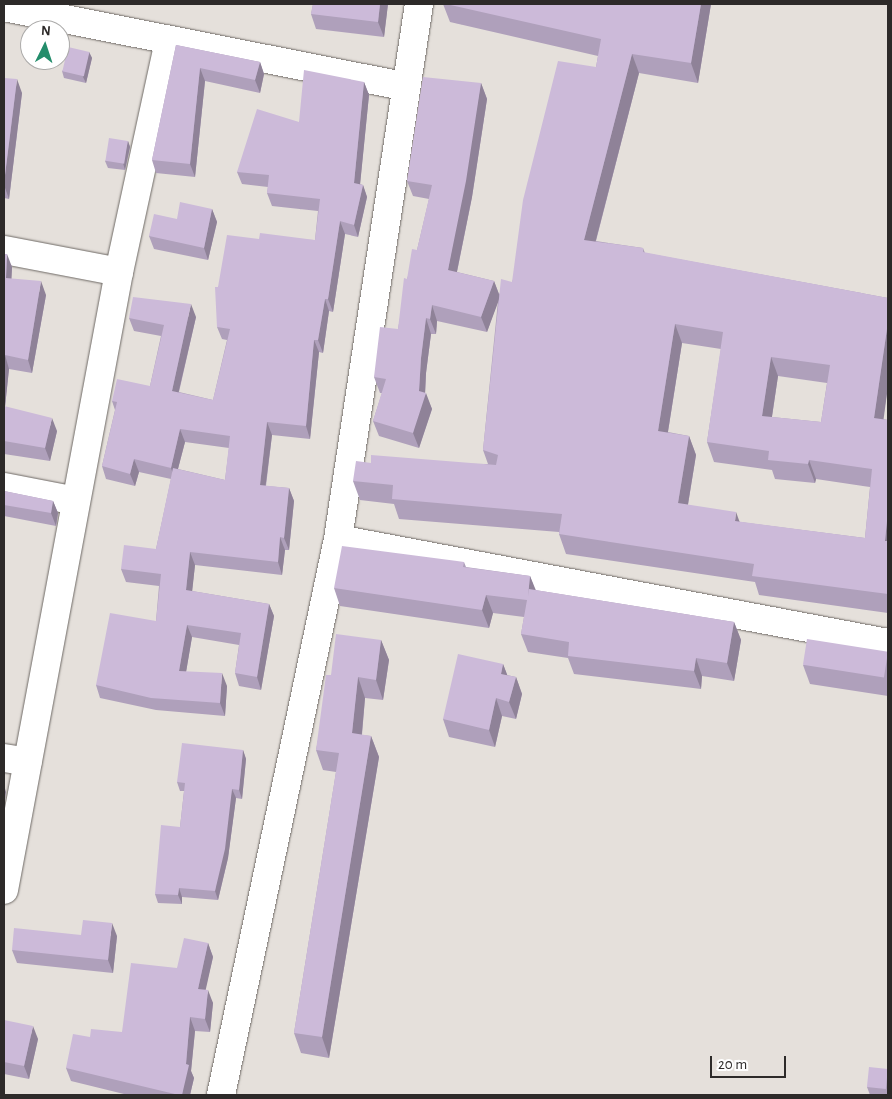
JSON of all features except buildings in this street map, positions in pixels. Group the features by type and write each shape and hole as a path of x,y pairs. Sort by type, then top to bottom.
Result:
{"street":[{"path":"221,1095 338,539 404,86 419,4"},
{"path":"4,7 404,86"},
{"path":"4,890 16,760 76,501 119,272 169,40"},
{"path":"4,250 119,272"},
{"path":"4,488 76,501"},
{"path":"338,539 888,643"}]}
